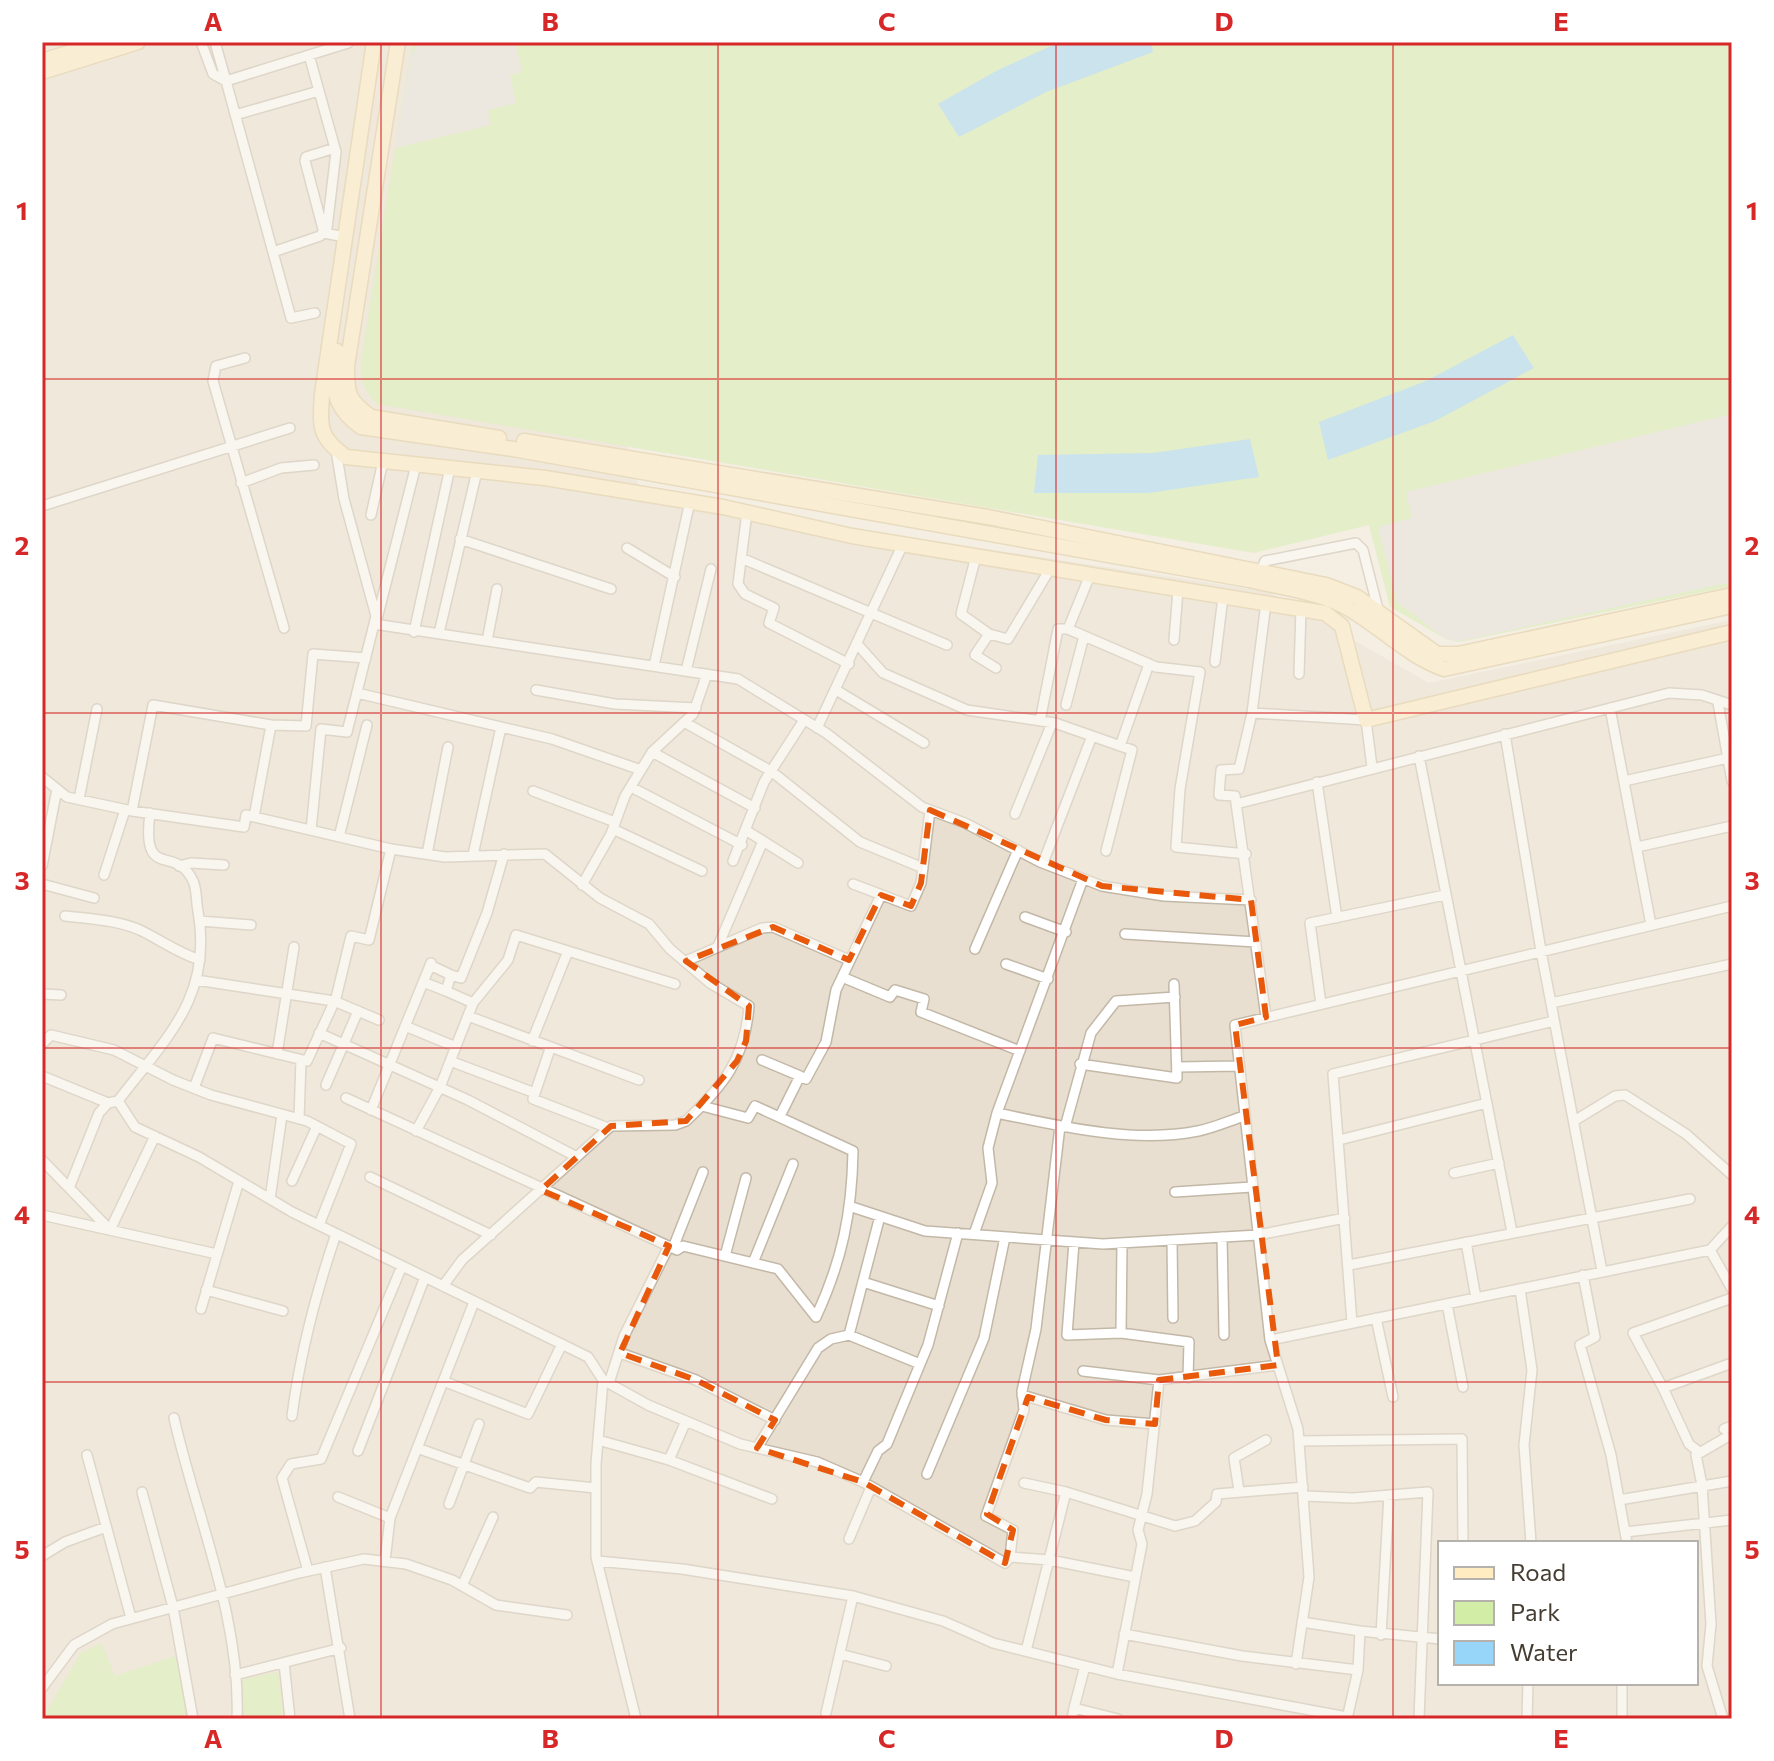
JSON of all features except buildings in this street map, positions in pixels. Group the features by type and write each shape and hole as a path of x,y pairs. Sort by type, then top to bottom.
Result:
{"street":[{"path":"42,61 103,42"},
{"path":"42,72 138,42"},
{"path":"201,42 209,68 226,81"},
{"path":"215,42 291,318 315,313"},
{"path":"374,42 320,425 328,444 336,450 346,457 477,471 684,500 903,544 1325,613 1342,626 1366,720 1372,767"},
{"path":"381,42 336,357 335,386 341,412 361,427 680,479 1249,580 1328,599 1374,617 1437,654 1458,654 1732,595"},
{"path":"398,42 347,366 347,393 358,408 371,417 988,517 1326,585 1357,597 1374,617 1425,662 1444,669 1732,606"},
{"path":"226,81 348,43"},
{"path":"309,55 335,148 334,185 324,233"},
{"path":"235,115 319,91"},
{"path":"324,233 305,161 306,157 335,148"},
{"path":"273,252 324,233 345,237"},
{"path":"245,358 216,366 213,381 284,628"},
{"path":"42,506 290,428"},
{"path":"311,830 321,729 347,732 374,622 344,499 336,450"},
{"path":"371,515 383,461"},
{"path":"241,483 281,468 314,465"},
{"path":"374,622 380,618 416,465"},
{"path":"414,632 450,468"},
{"path":"439,633 477,471"},
{"path":"654,666 675,577 684,500 680,479"},
{"path":"747,512 738,584 745,594 774,608 769,623 849,664"},
{"path":"460,539 611,589"},
{"path":"1260,572 1265,561 1356,543 1363,550 1374,617"},
{"path":"817,728 903,544"},
{"path":"627,548 675,577"},
{"path":"976,556 961,614 989,634 1008,639 1050,569"},
{"path":"741,558 873,611 947,645"},
{"path":"686,671 711,569"},
{"path":"1068,629 1090,575"},
{"path":"487,641 497,589"},
{"path":"1174,640 1178,590"},
{"path":"1215,662 1223,597"},
{"path":"1266,603 1252,713 1239,769 1221,770 1219,795 1235,796 1246,854 1266,1017"},
{"path":"1299,674 1301,609"},
{"path":"1342,626 1374,617"},
{"path":"374,622 414,632 439,633 738,679 817,728 930,810 965,823 1043,863 1102,886 1164,896 1251,900"},
{"path":"1040,721 1058,629 1068,629 1149,664 1200,672 1180,789 1176,847 1246,854"},
{"path":"1252,713 1366,720 1732,632"},
{"path":"989,634 975,655 996,668"},
{"path":"1066,705 1084,636"},
{"path":"858,645 883,673 967,710 1052,723 1132,750 1106,851"},
{"path":"104,875 128,810 153,705 271,725 306,726 313,654 366,658"},
{"path":"1120,746 1149,664"},
{"path":"582,885 652,752 696,708 707,674"},
{"path":"536,690 615,704 696,708"},
{"path":"836,690 924,743"},
{"path":"357,693 552,739 641,770"},
{"path":"1236,804 1669,693 1702,695 1718,703 1732,705"},
{"path":"1718,703 1732,781"},
{"path":"1610,708 1651,925"},
{"path":"79,799 97,709"},
{"path":"733,861 771,771 804,720"},
{"path":"684,722 771,771 860,842 923,868"},
{"path":"1015,814 1052,723"},
{"path":"254,817 271,725"},
{"path":"339,837 367,725"},
{"path":"473,855 501,727"},
{"path":"1505,734 1541,951 1602,1271"},
{"path":"1043,863 1092,736"},
{"path":"427,854 448,747"},
{"path":"652,752 755,808"},
{"path":"1419,756 1512,1232"},
{"path":"1624,781 1728,758"},
{"path":"42,777 67,797 128,810 244,827 246,815 391,849 427,854 545,854 582,885 649,924 710,983 749,1006 746,1041 737,1061 702,1106 686,1121 675,1125 633,1124 608,1128 533,1099 550,1049"},
{"path":"1317,782 1337,918"},
{"path":"631,787 742,845"},
{"path":"42,866 57,789"},
{"path":"533,791 614,825 702,871"},
{"path":"853,884 911,906 921,883 930,810"},
{"path":"69,1188 99,1113 145,1067 193,997 203,941 193,880 179,866 152,855 147,846 150,813"},
{"path":"1637,847 1732,826"},
{"path":"747,831 798,863"},
{"path":"718,946 763,841"},
{"path":"194,1088 213,1038 307,1061 334,1001 351,936 369,940 391,849"},
{"path":"975,949 1018,850"},
{"path":"371,1110 430,964 461,978 487,913 504,854"},
{"path":"179,866 191,863 224,865"},
{"path":"974,1234 992,1183 988,1148 997,1113 1083,879"},
{"path":"42,884 94,898"},
{"path":"762,1060 806,1079 826,1042 842,977 881,895"},
{"path":"1321,1004 1310,923 1445,895"},
{"path":"1296,1664 1309,1577 1304,1492 1299,1441 1270,1340 1235,1025 1732,906"},
{"path":"65,916 114,922 140,930 174,951 200,960"},
{"path":"1025,917 1066,932"},
{"path":"200,921 251,925"},
{"path":"686,961 762,928 773,927 849,960"},
{"path":"1125,934 1256,942"},
{"path":"416,1131 440,1087 473,1003 508,960 516,935 675,984"},
{"path":"277,1054 294,947"},
{"path":"532,1041 568,951"},
{"path":"1006,964 1048,979"},
{"path":"1551,1003 1732,964"},
{"path":"446,991 451,975"},
{"path":"842,977 890,997 895,990 924,999 921,1012 1020,1051"},
{"path":"196,980 285,991 334,1001 379,1020"},
{"path":"423,982 473,1003"},
{"path":"1080,1064 1177,1078 1174,984"},
{"path":"42,994 61,995"},
{"path":"42,1076 113,1102 135,1127 336,1234 588,1357 606,1382 686,1421 757,1448 817,1462 867,1484 1005,1563 1010,1557 1013,1530 986,1516 1024,1410 1022,1395 1063,1127 1080,1064 1091,1033 1116,1001 1175,997"},
{"path":"326,1085 358,1011"},
{"path":"468,1016 639,1080"},
{"path":"1352,1323 1333,1074 1554,1021"},
{"path":"405,1026 456,1047"},
{"path":"319,1033 440,1087 577,1157"},
{"path":"43,1042 51,1035 114,1050 194,1088 299,1119 351,1144 319,1225"},
{"path":"299,1119 301,1060"},
{"path":"450,1061 535,1093"},
{"path":"1177,1067 1239,1066"},
{"path":"780,1116 800,1076"},
{"path":"1574,1121 1615,1096 1625,1095 1686,1134 1732,1175"},
{"path":"346,1098 671,1247 683,1246 778,1269 816,1317 834,1279 852,1207 853,1151 755,1106 748,1118 702,1106"},
{"path":"1339,1140 1487,1103"},
{"path":"997,1113 1063,1127 1150,1135 1197,1131 1244,1116"},
{"path":"270,1199 282,1115"},
{"path":"292,1181 317,1126"},
{"path":"443,1286 462,1260 608,1128"},
{"path":"110,1230 155,1136"},
{"path":"42,1160 110,1230"},
{"path":"1454,1173 1499,1163"},
{"path":"753,1263 793,1164"},
{"path":"636,1719 597,1561 598,1440 606,1382 620,1353 624,1336 671,1247 703,1172"},
{"path":"370,1177 491,1235"},
{"path":"725,1256 746,1178"},
{"path":"201,1309 239,1181"},
{"path":"1175,1192 1252,1187"},
{"path":"1349,1265 1690,1199"},
{"path":"852,1207 925,1231 1074,1242 1122,1243 1258,1235 1345,1218"},
{"path":"42,1215 217,1254"},
{"path":"849,1335 880,1216"},
{"path":"1270,1340 1710,1250 1732,1226"},
{"path":"849,1539 878,1451 887,1444 920,1364 958,1233"},
{"path":"292,1416 298,1375 320,1282 336,1234"},
{"path":"927,1474 984,1338 1005,1237"},
{"path":"1222,1237 1224,1335"},
{"path":"1172,1240 1173,1318"},
{"path":"1074,1242 1067,1335 1121,1333 1189,1342 1188,1378"},
{"path":"1466,1242 1476,1298"},
{"path":"1121,1333 1122,1243"},
{"path":"1710,1250 1732,1289"},
{"path":"308,1571 282,1478 291,1464 321,1459 402,1266"},
{"path":"1583,1275 1595,1337 1580,1345 1611,1455 1627,1541"},
{"path":"358,1451 425,1277"},
{"path":"863,1282 939,1306"},
{"path":"1520,1289 1532,1370 1524,1445 1531,1541"},
{"path":"206,1290 283,1311"},
{"path":"1699,1452 1689,1444 1633,1333 1732,1298"},
{"path":"385,1561 390,1518 474,1302"},
{"path":"1447,1304 1463,1387"},
{"path":"1376,1318 1393,1397"},
{"path":"757,1448 818,1348 831,1339 849,1335 920,1364"},
{"path":"443,1381 528,1414 562,1344"},
{"path":"620,1353 696,1380 775,1420"},
{"path":"1663,1388 1732,1363"},
{"path":"1083,1371 1159,1380 1278,1365"},
{"path":"1117,1674 1142,1544 1138,1530 1147,1494 1159,1380"},
{"path":"1022,1395 1106,1420 1155,1424"},
{"path":"174,1418 221,1594 235,1675 237,1719"},
{"path":"669,1460 686,1421"},
{"path":"449,1504 479,1424"},
{"path":"1723,1719 1707,1666 1711,1624 1702,1485 1696,1462 1699,1452 1728,1431"},
{"path":"1299,1441 1462,1439 1463,1541"},
{"path":"598,1440 669,1460 772,1499"},
{"path":"1239,1491 1234,1458 1266,1440"},
{"path":"417,1448 530,1488 536,1482 596,1488"},
{"path":"87,1455 131,1618"},
{"path":"1619,1500 1732,1481"},
{"path":"1024,1483 1066,1492 1175,1526 1195,1521 1216,1502 1217,1494 1239,1491 1304,1492 1353,1498 1428,1492 1425,1638 1419,1719"},
{"path":"142,1492 173,1607 193,1719"},
{"path":"1026,1651 1066,1492"},
{"path":"1381,1635 1389,1495"},
{"path":"338,1497 390,1518"},
{"path":"462,1586 493,1517"},
{"path":"1625,1532 1732,1520"},
{"path":"42,1556 65,1542 106,1527"},
{"path":"1010,1557 1050,1560 1135,1577"},
{"path":"42,1688 74,1645 112,1624 364,1559 406,1564 462,1586 496,1605 567,1615"},
{"path":"597,1561 667,1567 853,1596 943,1621 993,1643 1117,1674 1347,1718 1358,1670 1360,1631"},
{"path":"325,1567 341,1648 350,1719"},
{"path":"826,1713 853,1596"},
{"path":"1302,1622 1381,1635 1438,1639"},
{"path":"1124,1634 1296,1664 1358,1670"},
{"path":"235,1675 341,1648"},
{"path":"840,1654 886,1666"},
{"path":"284,1663 290,1719"},
{"path":"1085,1666 1073,1714 1118,1719"},
{"path":"1527,1719 1528,1685"},
{"path":"1622,1685 1622,1719"}],"highlighted area":[{"path":"930,810 1102,886 1251,900 1266,1017 1235,1025 1278,1365 1159,1380 1155,1424 1106,1420 1028,1397 987,1514 1013,1530 1005,1563 863,1482 757,1448 775,1420 696,1380 620,1353 669,1246 541,1190 611,1126 686,1121 737,1061 746,1041 749,1006 686,961 773,927 849,960 881,895 911,906 921,883"}],"shaded area":[{"path":"42,42 517,42 641,496 1269,592 1429,683 1732,620 1732,1719 42,1719"},
{"path":"420,42 515,42 522,72 510,75 516,103 488,110 491,125 395,148 411,54"},
{"path":"1732,414 1732,582 1460,641 1446,639 1397,602 1378,527 1412,518 1406,492"}],"green space":[{"path":"412,42 1732,42 1732,586 1459,642 1446,639 1390,607 1369,525 1254,553 377,404 364,384 361,360"},
{"path":"101,1643 115,1676 184,1653 193,1719 42,1719 81,1653"},
{"path":"278,1672 284,1719 242,1719 240,1680"}],"water":[{"path":"1060,42 1151,42 1153,52 1046,92 959,137 938,104 998,70"},
{"path":"1513,335 1534,368 1435,421 1328,460 1319,422 1426,381"},
{"path":"1250,439 1259,477 1148,493 1034,493 1038,455 1153,453"}]}
